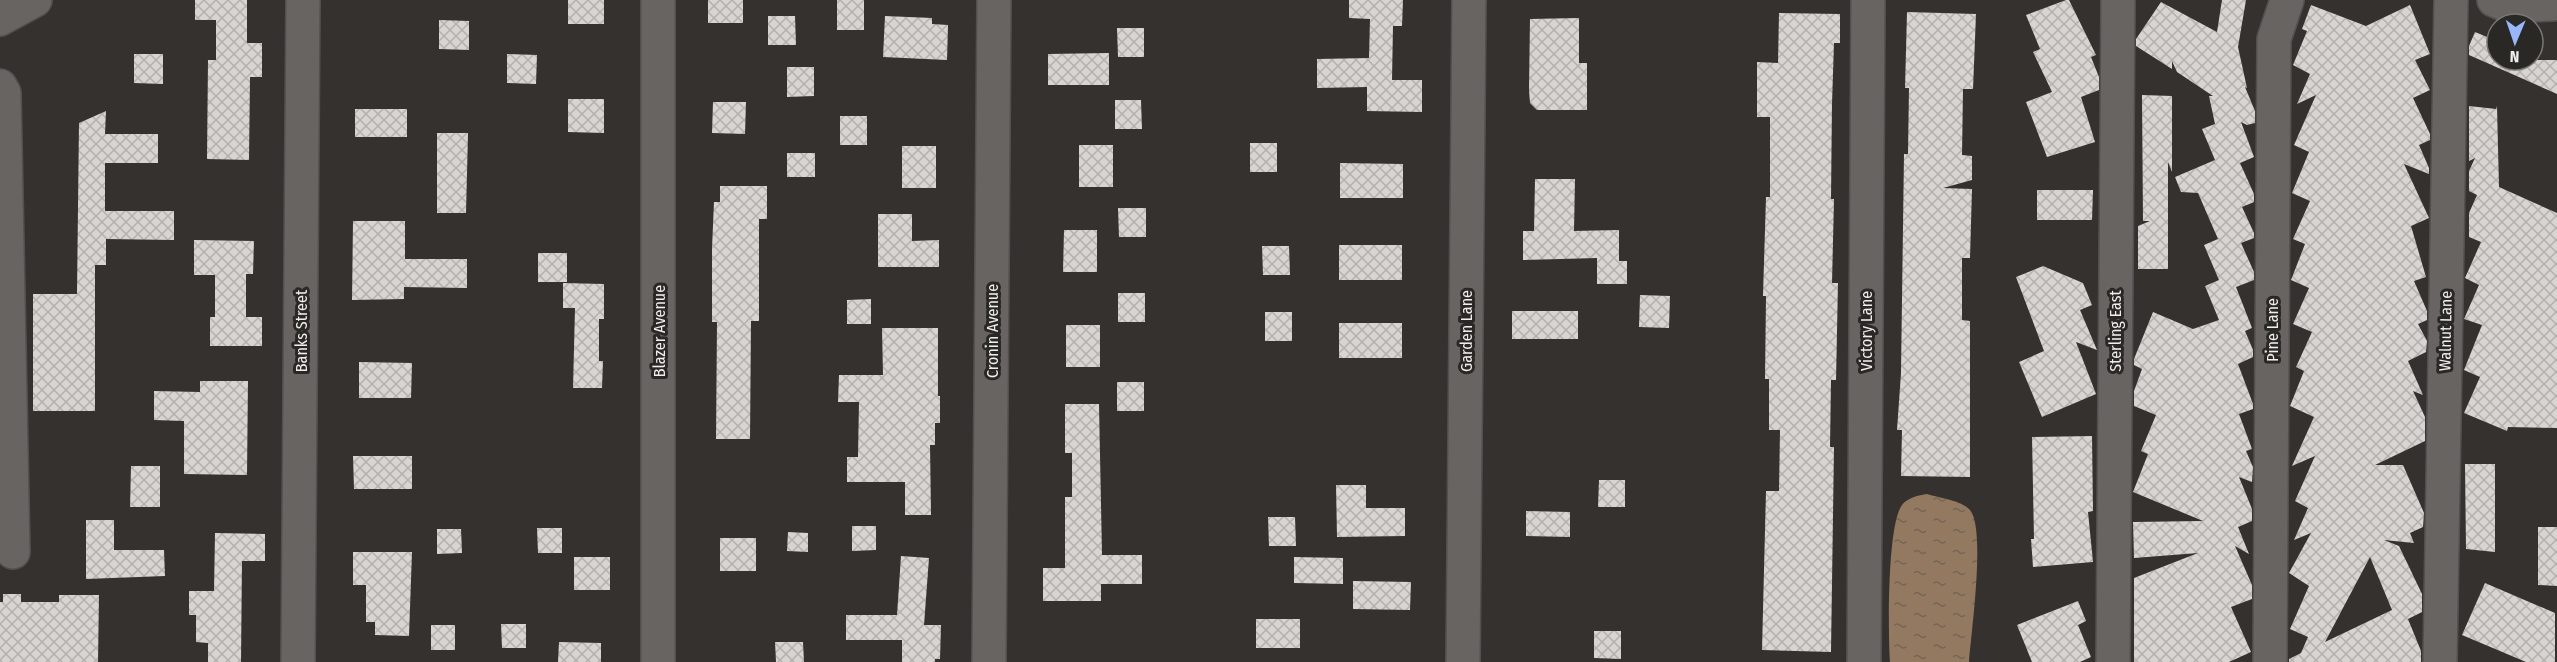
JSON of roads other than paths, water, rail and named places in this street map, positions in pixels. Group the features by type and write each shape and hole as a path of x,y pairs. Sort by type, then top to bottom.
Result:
{"street":[{"path":"0,19 35,0"},
{"name":"Banks Street","path":"298,662 303,0"},
{"name":"Blazer Avenue","path":"657,0 658,662"},
{"name":"Cronin Avenue","path":"989,662 994,0"},
{"name":"Garden Lane","path":"1463,662 1469,0"},
{"name":"Victory Lane","path":"1864,662 1868,0"},
{"name":"Sterling East","path":"2113,662 2118,0"},
{"name":"Pine Lane","path":"2270,662 2274,39 2287,0"},
{"name":"Walnut Lane","path":"2440,662 2451,0"},
{"path":"2494,0 2509,6 2557,2"},
{"path":"0,86 4,93 13,552"}],"water":[{"path":"1927,494 1961,504 1970,510 1975,521 1977,559 1969,662 1890,662 1891,556 1897,516 1907,500"}]}
